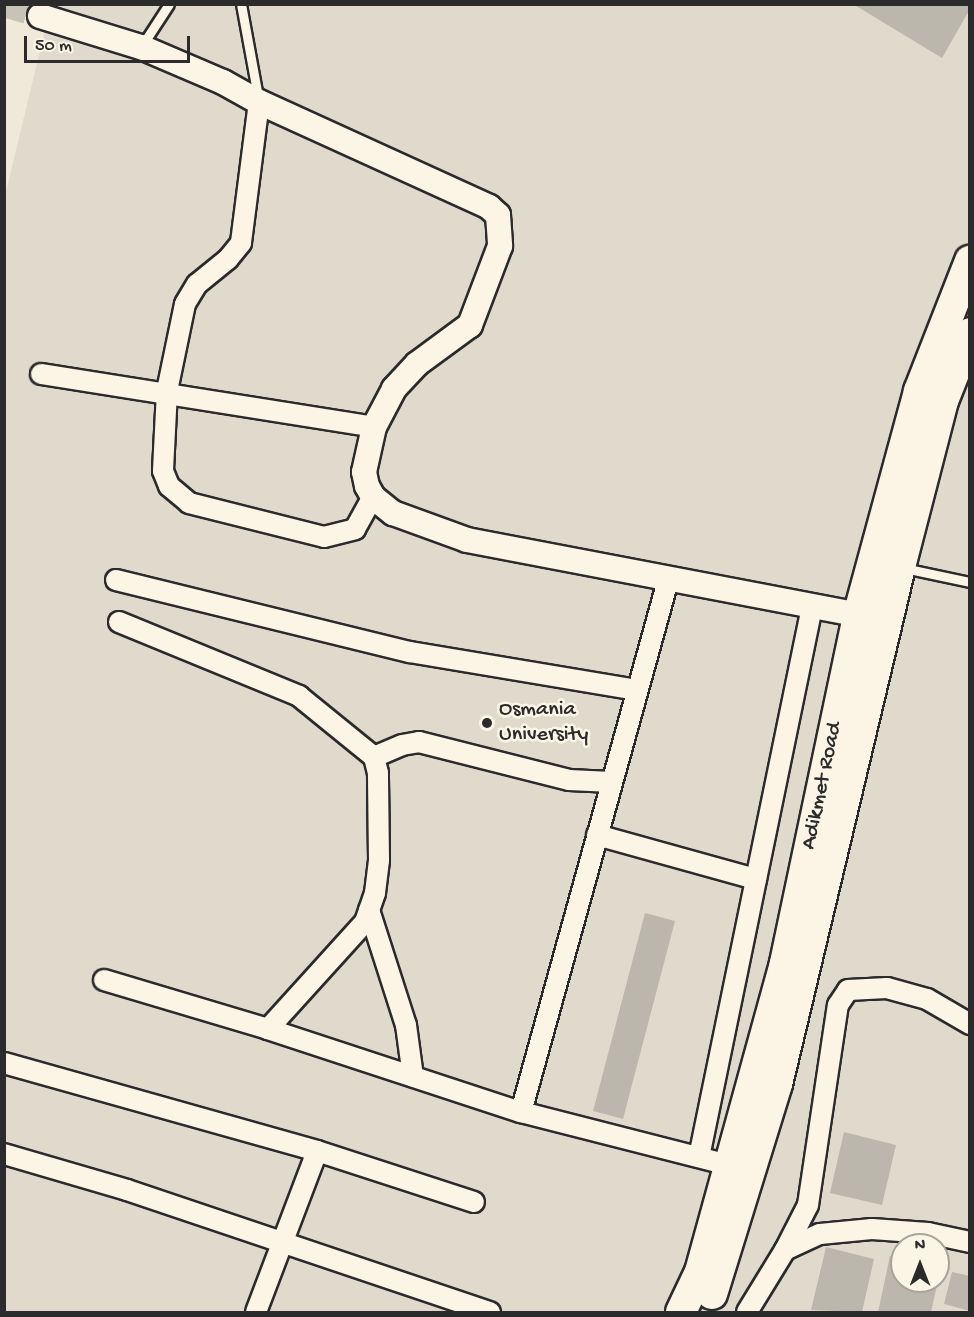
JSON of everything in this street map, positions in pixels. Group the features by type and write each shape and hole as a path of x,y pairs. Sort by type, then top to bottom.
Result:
{"main road":[{"name":"Adikmet Road","path":"681,1312 700,1272 784,963 858,616 919,391 969,261"},
{"name":"Adikmet Road","path":"704,1312 719,1279 777,1084 900,567 943,401 969,333"}],"street":[{"path":"40,16 141,46 489,207 498,215 500,246 470,325 417,364 394,390 374,427 364,472 372,497 393,513 467,540 887,620"},
{"path":"258,102 241,243 228,259 197,284 185,304 167,391 163,471 169,486 189,503 324,537 356,529 372,497"},
{"path":"41,374 167,391 374,427"},
{"path":"521,1112 669,577"},
{"path":"116,580 410,652 637,690"},
{"path":"699,1157 812,607"},
{"path":"119,622 299,696 374,757 378,773 379,860 365,921 338,955 268,1029"},
{"path":"374,757 402,745 419,742 569,780 612,782"},
{"path":"597,835 756,879"},
{"path":"369,910 406,1025 413,1077"},
{"path":"104,980 268,1029 521,1112 729,1165"},
{"path":"747,1312 808,1205 838,1005 848,990 887,988 927,999 969,1024"},
{"path":"4,1063 317,1150 474,1202"},
{"path":"256,1312 317,1150"},
{"path":"4,1154 284,1242 490,1312"},
{"path":"784,1250 820,1234 872,1229 928,1233 969,1242"}],"lane":[{"path":"141,46 169,4"},
{"path":"241,4 258,102"},
{"path":"900,567 969,582"}],"shaded area":[{"name":"Osmania University","path":"51,5 969,5 969,1312 5,1312 4,200"}],"building":[{"path":"853,4 970,4 970,9 942,58"},
{"path":"645,913 675,921 623,1119 593,1111"},
{"path":"844,1132 896,1145 882,1205 830,1193"},
{"path":"826,1247 874,1259 862,1312 811,1310"},
{"path":"890,1256 890,1293 935,1293 931,1312 878,1312"},
{"path":"952,1272 970,1276 970,1311 944,1304 947,1293 950,1293"}],"tunnel":[{"path":"4,5 40,16"}],"place":[{"name":"Osmania University","path":"487,723"}]}
